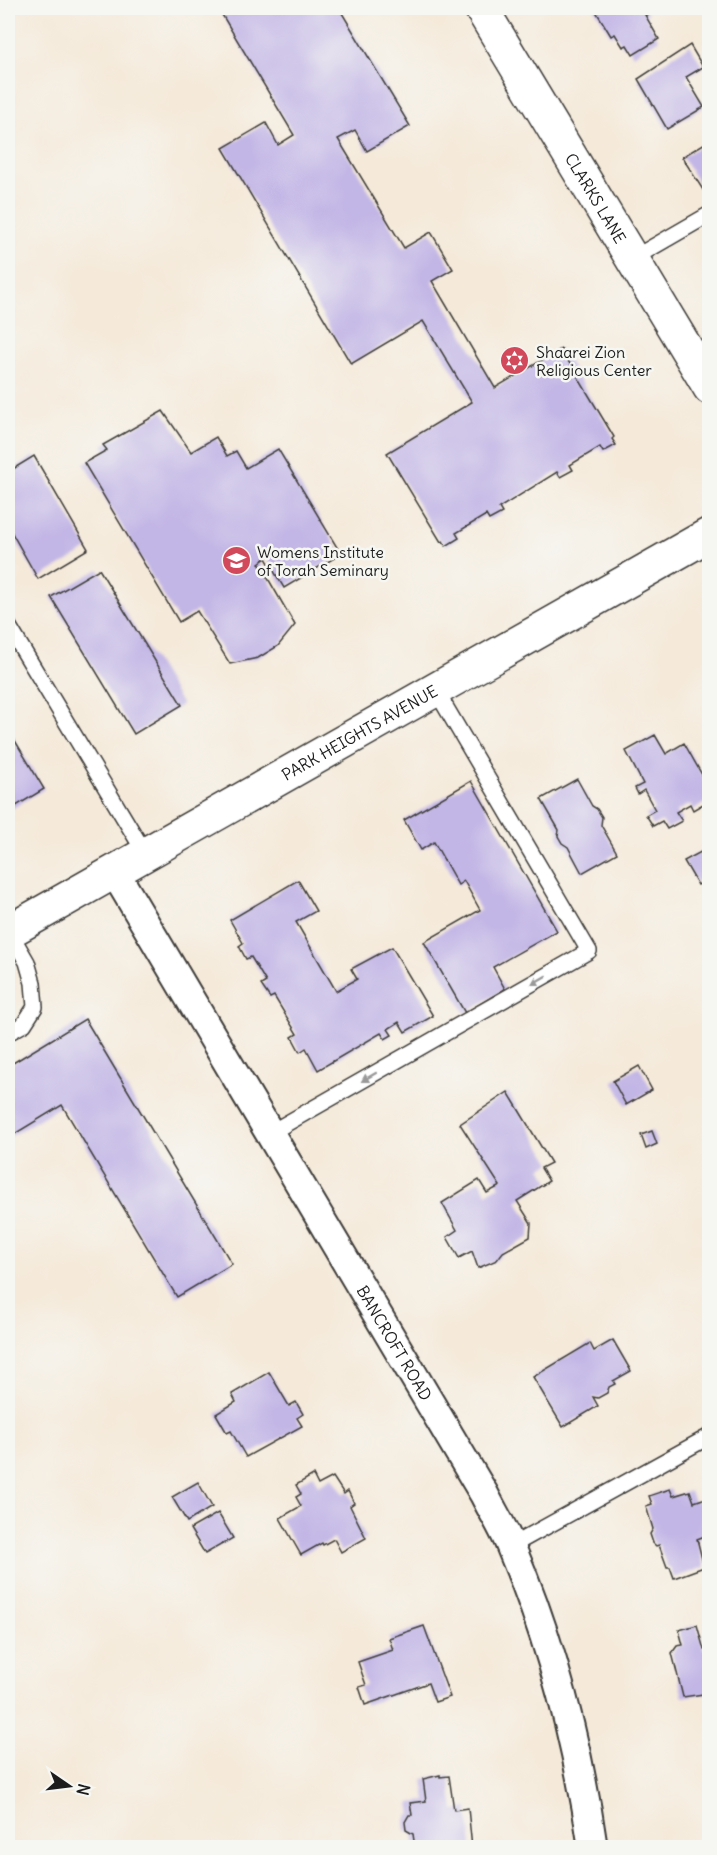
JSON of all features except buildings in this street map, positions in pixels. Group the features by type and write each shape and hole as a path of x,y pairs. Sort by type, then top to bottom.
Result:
{"main road":[{"name":"CLARKS LANE","path":"481,8 710,388"},
{"name":"PARK HEIGHTS AVENUE","path":"8,931 710,534"}],"street":[{"name":"BANCROFT ROAD","path":"114,871 484,1494 511,1546 536,1613 563,1702 575,1747 593,1848"}],"lane":[{"path":"632,258 710,214"},
{"path":"8,625 145,853"},
{"path":"270,1133 589,951 435,689"},
{"path":"8,931 27,962 33,983 35,1007 24,1024 8,1033"},
{"path":"511,1546 710,1437"}],"place":[{"name":"Shaarei Zion Religious Center","path":"515,361"},
{"name":"Womens Institute of Torah Seminary","path":"236,561"}]}
